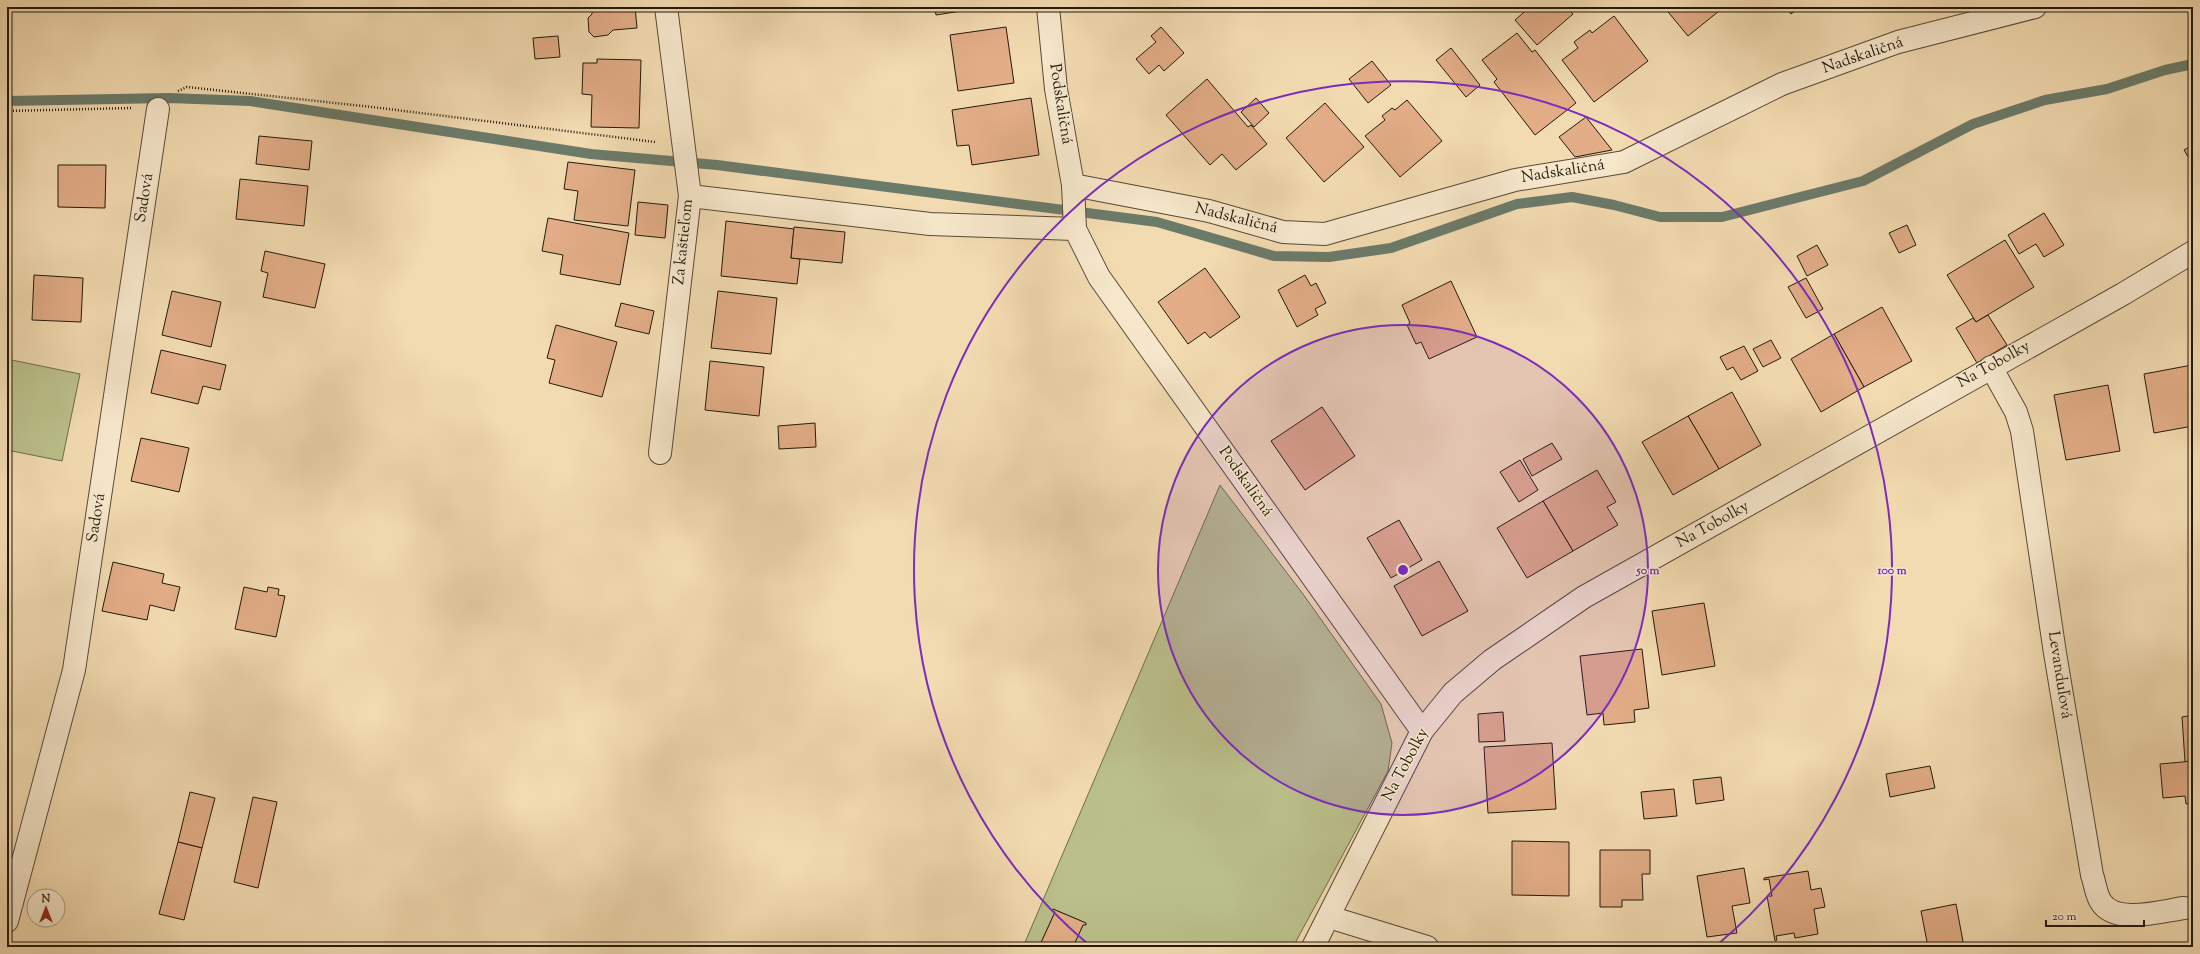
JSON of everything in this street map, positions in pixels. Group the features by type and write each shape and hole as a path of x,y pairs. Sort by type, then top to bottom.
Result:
{"street":[{"name":"Za kaštieľom","path":"660,453 690,196 666,7"},
{"name":"Podskaličná","path":"1048,7 1056,89 1074,208 1099,277 1422,731"},
{"name":"Nadskaličná","path":"690,196 930,224 1074,208 1209,211 1283,232 1325,234 1515,180 1624,162 1782,84 1898,42 2035,7"},
{"name":"Sadová","path":"7,922 74,670 158,109"},
{"name":"Na Tobolky","path":"1313,947 1422,731 1453,693 1492,660 1584,597 2123,294 2193,252"},
{"name":"Levanduľová","path":"1991,367 2016,412 2022,431 2057,660 2091,867 2101,902 2113,913 2136,915 2184,908"},
{"path":"1329,917 1427,947"}],"path":[{"path":"176,94 187,87 380,108 685,155"},
{"path":"7,111 99,108 158,109"}],"green space":[{"path":"7,359 80,374 62,461 7,450"},
{"path":"1220,485 1303,594 1381,704 1392,743 1388,771 1293,947 1073,947 1083,925 1086,923 1053,909 1055,912 1039,947 1023,947"}],"building":[{"path":"592,7 635,7 637,28 613,30 608,35 594,37 589,32 588,18 592,14"},
{"path":"935,7 986,7 936,15"},
{"path":"1530,7 1567,7 1573,14 1537,45 1515,20"},
{"path":"1664,7 1724,7 1688,36"},
{"path":"1786,7 1800,7 1791,14"},
{"path":"1614,16 1648,61 1594,102 1562,60 1578,48 1574,42 1590,30 1592,33"},
{"path":"1006,27 1014,83 958,91 950,35"},
{"path":"1161,27 1184,53 1164,71 1159,65 1149,74 1136,59 1156,42 1151,36"},
{"path":"1517,33 1532,52 1535,50 1576,103 1535,135 1494,82 1497,79 1482,60"},
{"path":"558,36 560,57 535,59 533,38"},
{"path":"1451,48 1480,85 1466,97 1436,60"},
{"path":"597,59 641,60 639,128 591,127 592,95 582,94 583,63 597,63"},
{"path":"1372,61 1391,85 1368,103 1349,79"},
{"path":"1207,79 1248,127 1251,125 1267,144 1236,170 1222,154 1210,165 1166,115"},
{"path":"1031,98 1039,155 972,165 969,145 957,146 952,110"},
{"path":"1256,98 1269,113 1254,127 1241,112"},
{"path":"1407,100 1442,141 1400,177 1365,136 1385,120 1382,116 1392,108 1395,110"},
{"path":"1325,103 1364,147 1324,182 1286,138"},
{"path":"1586,117 1612,150 1575,157 1559,137"},
{"path":"259,136 312,141 309,170 256,164"},
{"path":"2193,145 2193,165 2184,150"},
{"path":"568,162 635,170 628,226 574,220 578,191 564,189"},
{"path":"58,165 106,165 105,208 58,207"},
{"path":"240,179 308,186 304,226 236,219"},
{"path":"638,202 668,205 665,238 635,235"},
{"path":"2044,213 2064,245 2044,257 2036,244 2019,254 2008,235"},
{"path":"548,218 629,233 620,285 560,274 563,255 542,251"},
{"path":"726,221 794,229 791,258 800,259 797,284 721,276"},
{"path":"1907,225 1916,245 1899,253 1889,233"},
{"path":"794,227 845,232 842,263 791,258"},
{"path":"2005,240 2034,287 1976,322 1947,275"},
{"path":"1817,245 1828,265 1807,276 1797,256"},
{"path":"265,251 325,264 315,308 263,297 268,273 261,271"},
{"path":"1205,268 1240,317 1210,338 1205,332 1188,344 1158,302"},
{"path":"34,275 83,278 81,322 32,320"},
{"path":"1305,275 1311,286 1316,283 1326,303 1315,309 1318,315 1297,327 1278,290"},
{"path":"1806,278 1823,309 1806,318 1788,287"},
{"path":"1451,281 1477,337 1429,359 1421,342 1416,344 1407,325 1410,323 1402,305"},
{"path":"172,291 221,302 211,347 162,335"},
{"path":"718,291 777,298 771,354 711,348"},
{"path":"621,303 654,311 649,334 615,326"},
{"path":"1882,307 1912,361 1864,387 1834,334"},
{"path":"1988,315 2007,345 1977,363 1956,328 1973,318 1976,322"},
{"path":"556,325 617,342 602,397 549,383 555,360 547,358"},
{"path":"1834,334 1864,387 1821,412 1791,359"},
{"path":"1771,340 1781,358 1763,367 1753,349"},
{"path":"1744,346 1758,371 1741,380 1733,367 1727,370 1720,357"},
{"path":"161,350 226,365 220,390 203,386 198,404 151,393"},
{"path":"710,361 764,367 759,416 705,410"},
{"path":"2192,365 2193,426 2154,433 2144,374"},
{"path":"2108,385 2120,451 2066,460 2054,395"},
{"path":"1732,392 1761,445 1719,469 1688,416"},
{"path":"1322,407 1355,456 1305,490 1271,441"},
{"path":"1688,416 1719,469 1673,495 1642,442"},
{"path":"815,423 816,447 779,449 778,426"},
{"path":"141,438 189,448 179,492 131,481"},
{"path":"1552,443 1562,459 1532,476 1523,459"},
{"path":"2193,450 2193,469 2192,469 2189,451"},
{"path":"1520,460 1538,490 1519,502 1500,472"},
{"path":"1597,470 1616,502 1607,507 1618,525 1573,551 1543,501"},
{"path":"1543,501 1573,551 1527,578 1497,528"},
{"path":"1399,520 1422,560 1391,578 1367,538"},
{"path":"1439,561 1468,611 1422,636 1394,586"},
{"path":"113,562 164,574 162,583 180,587 174,611 150,605 147,620 102,611"},
{"path":"244,587 267,592 268,587 279,589 278,595 285,596 276,637 235,629"},
{"path":"1704,603 1715,666 1662,675 1652,611"},
{"path":"1642,649 1649,708 1634,710 1635,722 1604,725 1603,713 1587,715 1580,656"},
{"path":"1503,712 1505,741 1479,742 1478,714"},
{"path":"2193,715 2193,761 2185,762 2182,717"},
{"path":"1552,743 1556,809 1488,813 1484,747"},
{"path":"2193,761 2193,803 2186,804 2185,796 2163,798 2160,764"},
{"path":"1930,766 1935,788 1890,797 1886,774"},
{"path":"1721,777 1724,800 1696,804 1693,780"},
{"path":"1674,789 1677,816 1644,819 1641,792"},
{"path":"190,792 215,798 202,848 178,842"},
{"path":"253,797 277,802 258,888 234,882"},
{"path":"1512,841 1569,842 1569,896 1512,895"},
{"path":"178,842 202,848 184,920 159,914"},
{"path":"1600,850 1650,850 1650,874 1642,874 1643,900 1622,900 1622,907 1600,907"},
{"path":"1744,868 1750,903 1732,906 1737,933 1707,937 1697,876"},
{"path":"1808,871 1811,890 1821,888 1825,907 1814,909 1818,934 1795,938 1794,933 1776,936 1777,940 1775,941 1767,896 1772,896 1769,879 1764,880 1764,878"},
{"path":"1956,904 1964,947 1928,947 1921,911"},
{"path":"1053,909 1086,923 1086,925 1083,925 1073,947 1039,947 1055,912 1052,911"}],"waterway":[{"path":"7,101 169,98 250,101 591,154 717,165 1157,222 1274,256 1329,257 1391,248 1517,204 1572,197 1614,205 1660,217 1722,217 1863,181 1973,124 2045,100 2107,89 2165,70 2193,64"}]}
